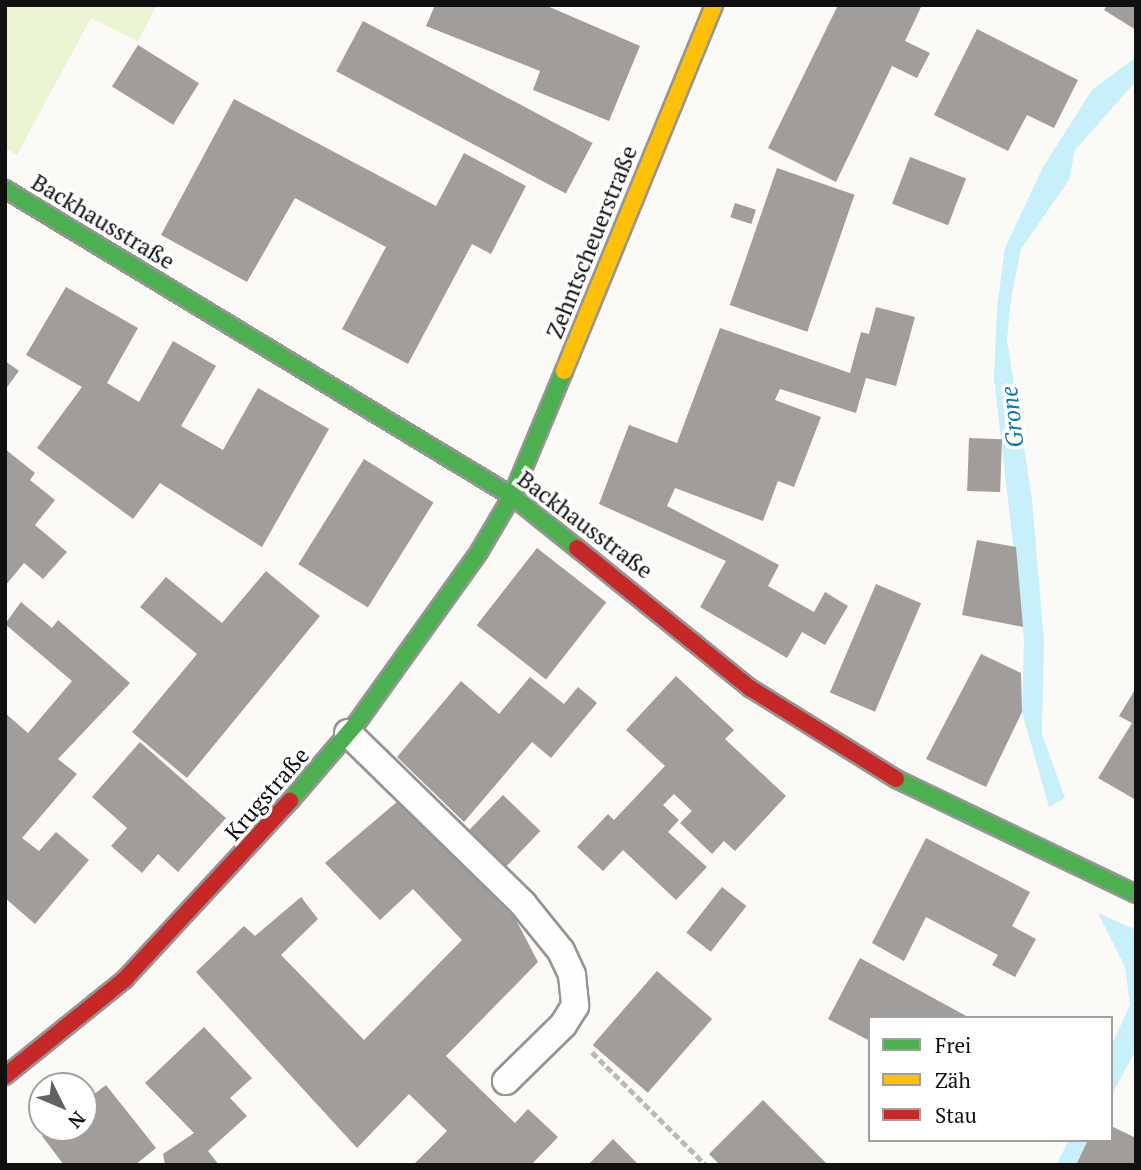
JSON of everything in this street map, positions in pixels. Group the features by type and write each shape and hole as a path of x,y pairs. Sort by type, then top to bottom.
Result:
{"street":[{"name":"Zehntscheuerstraße","path":"512,496 714,5"},
{"name":"Backhausstraße","path":"5,189 512,496 750,688 826,739 909,786 1136,894"},
{"name":"Krugstraße","path":"5,1076 125,979 171,934 348,733 512,496"}],"lane":[{"path":"348,733 523,904 561,951 572,975 575,1006 564,1025 506,1081"}],"path":[{"path":"564,1025 706,1165"}],"green space":[{"path":"5,5 157,5 138,41 91,18 17,155 5,148"}],"water":[{"name":"Grone","path":"1136,57 1136,81 1075,150 1069,180 1021,249 1011,300 1007,339 1032,499 1044,641 1042,734 1065,798 1049,807 1022,712 1024,639 994,379 997,308 1005,248 1043,167 1092,90"},
{"path":"1098,913 1136,930 1136,1050 1113,1092 1113,1042 1130,1005 1125,967"},
{"path":"1068,1142 1087,1142 1076,1165 1056,1165"}],"building":[{"path":"435,5 545,5 640,46 609,121 533,90 540,71 426,26"},
{"path":"838,5 921,7 905,41 930,53 917,78 892,66 836,182 768,148"},
{"path":"1107,5 1136,5 1136,30 1104,10"},
{"path":"363,21 593,143 566,193 336,71"},
{"path":"977,29 1078,80 1054,128 1027,115 1008,151 934,115"},
{"path":"138,45 199,83 173,125 112,87"},
{"path":"234,99 436,206 464,153 526,186 491,254 472,244 408,364 342,329 386,247 295,198 247,282 161,235"},
{"path":"910,157 966,179 948,225 892,204"},
{"path":"777,168 855,195 807,332 730,305"},
{"path":"735,203 756,210 751,224 730,217"},
{"path":"66,287 138,328 107,383 139,402 173,341 216,366 181,426 223,450 258,388 329,429 262,547 160,483 133,519 37,448 82,387 26,355"},
{"path":"876,307 915,317 896,386 866,378 856,413 780,389 775,400 821,417 794,487 778,481 763,521 675,488 667,506 779,565 768,586 814,612 825,592 848,606 825,645 802,632 787,658 700,607 726,561 599,504 629,425 677,443 720,328 850,373 861,332 869,334"},
{"path":"5,361 19,371 5,390"},
{"path":"969,438 1002,439 1000,492 967,491"},
{"path":"5,449 35,473 30,480 55,500 35,525 67,552 43,579 24,563 5,586"},
{"path":"364,459 434,502 368,608 298,564"},
{"path":"977,540 1016,547 1023,627 962,615"},
{"path":"537,548 606,602 546,679 477,625"},
{"path":"266,571 320,616 187,778 132,732 197,654 140,607 166,577 222,623"},
{"path":"876,584 921,603 875,712 830,693"},
{"path":"21,602 52,628 58,620 130,683 58,759 77,774 22,838 39,851 56,832 89,860 35,924 5,898 5,713 28,733 72,681 5,624"},
{"path":"981,654 1021,673 1022,712 986,787 926,759"},
{"path":"676,676 734,730 725,739 786,796 735,851 724,841 712,854 680,823 692,811 674,794 663,805 679,820 668,832 707,867 676,900 623,850 603,871 577,847 608,814 614,820 665,766 626,730"},
{"path":"530,677 564,704 578,687 597,703 551,758 532,742 464,822 397,757 461,681 499,714"},
{"path":"1136,688 1136,800 1098,778 1132,723 1119,716"},
{"path":"140,742 226,818 178,872 158,854 142,873 111,846 127,828 92,797"},
{"path":"503,795 540,831 506,866 469,830"},
{"path":"398,801 515,918 538,962 446,1056 515,1123 528,1109 558,1137 531,1165 413,1165 447,1131 409,1094 357,1148 196,972 244,926 255,936 301,897 318,919 281,955 364,1040 462,940 413,889 380,920 325,863"},
{"path":"926,838 1030,892 1012,926 1036,939 1015,977 992,965 998,955 926,917 904,961 872,943"},
{"path":"722,887 746,906 711,952 686,933"},
{"path":"860,958 966,1016 868,1016 868,1040 828,1019"},
{"path":"657,971 712,1019 648,1093 593,1045"},
{"path":"204,1027 252,1078 230,1098 247,1116 208,1151 219,1165 165,1165 163,1154 194,1133 145,1083"},
{"path":"106,1085 156,1148 135,1165 64,1165 47,1142 98,1142 98,1091"},
{"path":"763,1100 826,1165 720,1165 709,1154"},
{"path":"1113,1127 1136,1138 1136,1165 1076,1165 1087,1142 1113,1142"},
{"path":"613,1139 639,1165 588,1165"}],"traffic: fast":[{"path":"5,189 512,496 577,548"},
{"path":"290,801 356,724 479,552 512,496 564,371"},
{"path":"896,779 1136,894"}],"traffic: slow":[{"path":"564,371 714,5"}],"traffic: jam":[{"path":"577,548 750,688 896,779"},
{"path":"5,1076 125,979 290,801"}]}
